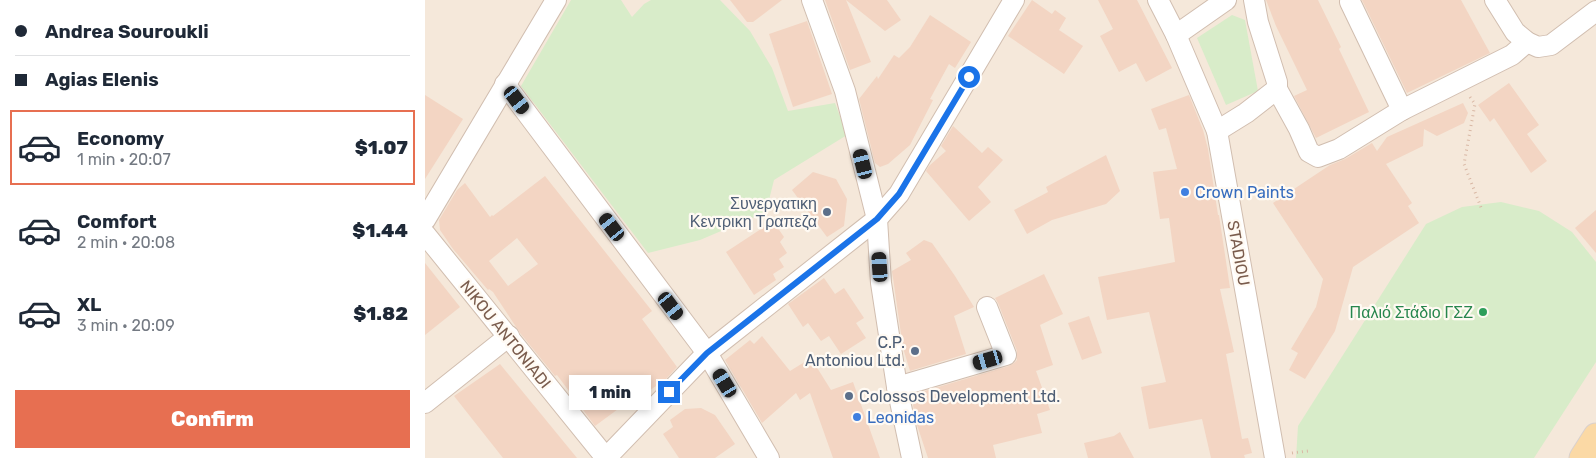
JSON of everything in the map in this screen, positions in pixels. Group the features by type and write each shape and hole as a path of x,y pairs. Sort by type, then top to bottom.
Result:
{"main road":[{"path":"1582,458 1596,436"}],"street":[{"path":"425,220 556,0"},
{"path":"812,0 845,91 877,219 881,284 897,386 912,458"},
{"path":"605,458 707,353 877,219 899,194 1014,0"},
{"name":"STADIOU","path":"1158,0 1176,36 1217,131 1275,458"},
{"path":"1176,36 1226,0"},
{"path":"1255,0 1258,22 1277,82 1277,89 1287,105 1309,152 1317,157 1339,148 1402,110 1512,55 1527,42"},
{"path":"1495,0 1515,32 1527,42 1538,47 1551,45 1596,11"},
{"path":"1350,2 1402,110"},
{"path":"505,84 707,353 769,458"},
{"path":"1217,131 1246,113 1277,89"},
{"name":"NIKOU ANTONIADI","path":"425,234 509,336 605,458"},
{"path":"897,386 1006,354 987,307"},
{"path":"425,403 509,336"}],"path":[{"path":"1467,91 1475,104 1464,164 1482,210"}],"shaded area":[{"path":"425,0 1596,0 1596,458 425,458"}],"green space":[{"path":"571,0 621,0 632,17 644,4 651,0 720,0 750,31 772,68 788,111 835,103 847,135 774,180 766,212 700,240 648,253 521,86"},
{"path":"1232,15 1245,20 1258,91 1226,105 1197,38"},
{"name":"Παλιό Στάδιο ΓΣΖ","path":"1501,202 1539,211 1572,232 1596,262 1596,362 1534,458 1296,458 1298,426 1426,224 1462,207"}],"building":[{"path":"730,0 782,0 753,22 747,22"},
{"path":"825,0 846,0 871,62 850,70"},
{"path":"846,0 887,0 901,20 885,31"},
{"path":"1032,0 1052,14 1055,10 1066,18 1059,30 1083,46 1064,74 1008,36"},
{"path":"1098,0 1137,0 1172,68 1146,82 1136,63 1119,72 1100,36 1113,29"},
{"path":"1266,0 1318,0 1369,112 1316,138 1294,96 1307,90 1276,26"},
{"path":"1362,0 1461,0 1490,53 1407,93"},
{"path":"930,15 971,42 955,68 949,64 930,99 933,100 910,145 888,164 880,167 875,163 859,99 877,76 878,79 894,55 899,58 910,47"},
{"path":"807,21 832,94 793,107 769,34"},
{"path":"1509,83 1539,125 1527,134 1547,161 1531,173 1494,118 1490,122 1478,105"},
{"path":"425,95 463,119 425,179"},
{"path":"1189,95 1203,130 1208,149 1219,215 1230,288 1220,289 1234,352 1226,354 1242,439 1248,438 1252,453 1244,455 1245,458 1211,458 1202,419 1149,429 1141,387 1166,382 1149,312 1107,320 1098,277 1175,262 1169,218 1160,219 1153,172 1177,169 1166,128 1159,130 1151,109"},
{"path":"1463,103 1468,113 1464,123 1437,136 1424,129 1423,146 1386,164 1412,203 1408,206 1419,223 1353,267 1335,331 1305,379 1289,370 1298,353 1291,349 1316,307 1323,279 1273,203 1330,165 1345,159 1372,143 1377,151 1387,137"},
{"path":"953,126 982,153 988,147 1003,160 978,187 991,202 969,221 926,171 946,151 941,146"},
{"path":"1106,155 1120,191 1106,204 1052,220 1027,234 1014,210 1048,192 1046,187"},
{"name":"Συνεργατικη Κεντρικη Τραπεζα","path":"813,172 836,179 847,199 844,226 827,237 792,190"},
{"path":"545,176 652,311 642,319 677,367 666,379 646,393 644,390 595,426 557,375 555,376 520,333 493,292 488,290 453,249 440,230 439,220 457,190 465,183 490,217","holes":["517,238 538,264 508,286 489,261"]},
{"path":"1596,210 1596,253 1575,228"},
{"path":"773,221 784,237 780,242 787,253 779,259 784,267 773,274 776,280 754,295 726,252"},
{"path":"924,240 932,243 974,307 954,316 966,354 910,371 903,348 892,271 911,260 906,253"},
{"path":"425,263 460,307 425,335"},
{"path":"1044,274 1063,314 1040,325 1053,365 1036,371 1050,410 1037,414 1042,433 993,445 996,458 928,458 917,425 912,400 919,397 918,393 1014,363 1017,360 1017,351 995,298"},
{"path":"824,278 835,294 844,288 864,318 856,323 866,338 841,354 829,336 821,341 808,323 803,327 788,304"},
{"path":"1089,316 1102,353 1082,360 1068,323"},
{"path":"762,336 790,371 811,358 831,390 853,382 880,458 833,458 810,393 800,400 796,393 762,423 725,360 750,340 754,344"},
{"path":"500,364 577,458 503,458 454,396"},
{"path":"701,408 715,415 735,444 715,458 679,458 663,434 673,427 670,420 685,409"},
{"path":"1120,432 1134,458 1088,458 1084,443 1114,436"}],"place":[{"name":"Crown Paints","path":"1185,192"},
{"name":"Συνεργατικη Κεντρικη Τραπεζα","path":"827,212"},
{"name":"Παλιό Στάδιο ΓΣΖ","path":"1483,312"},
{"name":"C.P. Antoniou Ltd.","path":"915,351"},
{"name":"Colossos Development Ltd.","path":"849,396"},
{"name":"Leonidas","path":"857,417"}],"route":[{"path":"669,392 707,353 877,219 899,194 969,77"}]}
